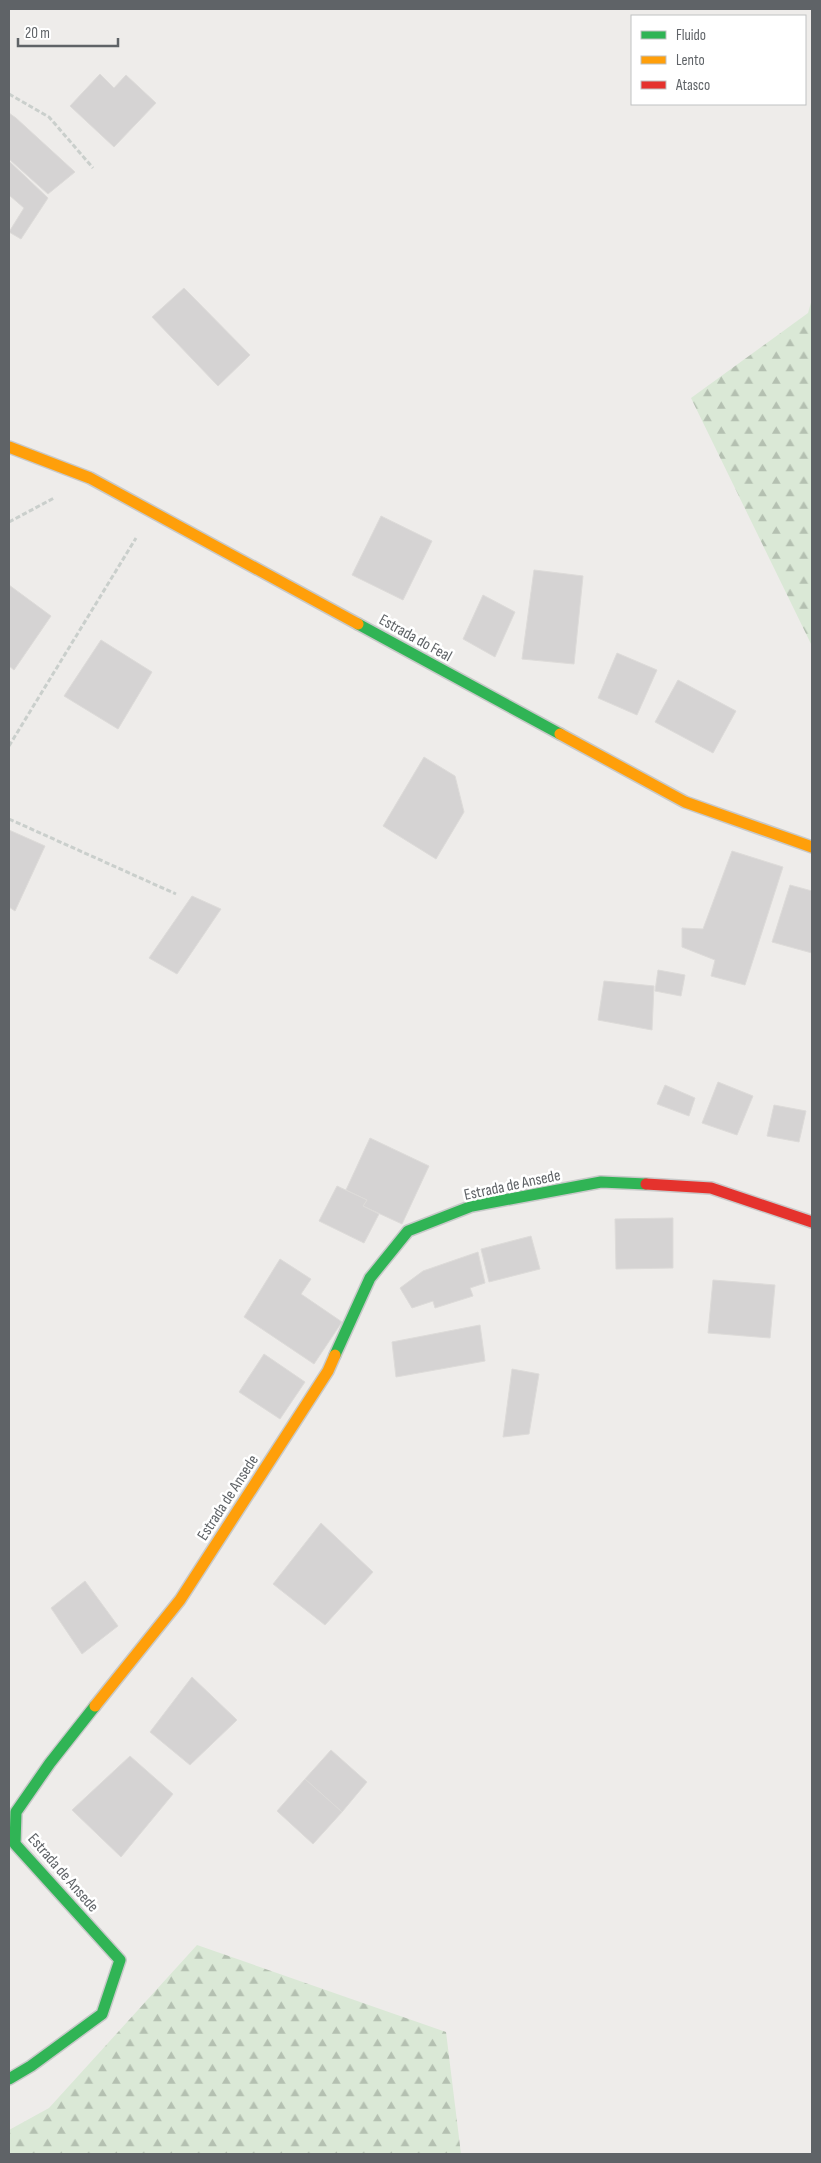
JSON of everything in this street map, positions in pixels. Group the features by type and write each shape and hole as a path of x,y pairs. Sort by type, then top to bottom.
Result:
{"street":[{"name":"Estrada do Feal","path":"9,447 90,478 685,802 812,847"},
{"name":"Estrada de Ansede","path":"9,2079 31,2066 102,2014 120,1960 15,1844 16,1812 50,1763 180,1600 328,1371 370,1278 408,1231 472,1206 601,1182 711,1188 812,1222"}],"path":[{"path":"9,94 49,118 93,168"},
{"path":"9,522 90,478"},
{"path":"9,746 152,512"},
{"path":"9,819 176,894"}],"green space":[{"path":"812,299 812,646 691,398 808,313"},
{"path":"197,1945 446,2032 461,2154 9,2154 9,2130 49,2108"}],"building":[{"path":"100,74 114,88 126,75 156,103 114,147 70,106"},
{"path":"9,113 75,172 48,194 9,159"},
{"path":"9,161 48,198 21,239 9,232 24,208 9,195"},
{"path":"184,288 250,355 218,386 152,317"},
{"path":"381,516 432,541 403,600 352,575"},
{"path":"534,570 583,576 574,664 522,659"},
{"path":"9,585 51,616 14,670 9,666"},
{"path":"483,595 515,612 495,657 463,639"},
{"path":"101,640 152,672 118,729 64,696"},
{"path":"617,653 657,670 637,715 598,698"},
{"path":"678,680 736,711 713,753 655,722"},
{"path":"424,757 455,776 464,812 436,859 383,826"},
{"path":"9,830 45,846 15,911 9,907"},
{"path":"732,851 783,867 745,985 711,976 715,960 682,947 682,928 703,929"},
{"path":"790,885 812,891 812,953 772,942"},
{"path":"192,896 221,909 177,974 149,958"},
{"path":"658,970 685,975 681,996 655,991"},
{"path":"604,981 654,986 652,1030 598,1020"},
{"path":"718,1082 753,1096 737,1135 702,1123"},
{"path":"665,1085 695,1098 689,1116 657,1104"},
{"path":"774,1105 806,1111 799,1142 767,1136"},
{"path":"370,1138 429,1166 402,1224 363,1206 367,1200 346,1190"},
{"path":"337,1186 367,1200 363,1206 379,1214 364,1243 319,1221"},
{"path":"673,1218 673,1268 616,1269 615,1219"},
{"path":"531,1236 540,1269 489,1282 481,1249"},
{"path":"478,1252 485,1283 470,1288 473,1296 435,1308 433,1301 412,1308 400,1288 423,1271"},
{"path":"280,1259 311,1279 301,1294 342,1322 314,1364 244,1317"},
{"path":"713,1280 775,1285 770,1338 708,1333"},
{"path":"480,1325 485,1361 396,1377 392,1342"},
{"path":"264,1354 305,1382 280,1419 239,1392"},
{"path":"512,1369 539,1374 529,1434 503,1437"},
{"path":"321,1523 373,1572 325,1625 273,1584"},
{"path":"85,1581 118,1626 82,1654 51,1608"},
{"path":"192,1677 237,1720 190,1765 150,1732"},
{"path":"331,1750 367,1782 342,1812 305,1779"},
{"path":"130,1756 173,1794 121,1857 72,1810"},
{"path":"305,1779 342,1812 313,1844 277,1811"}],"traffic: fast":[{"path":"358,624 560,734"},
{"path":"335,1355 370,1278 408,1231 472,1206 601,1182 646,1184"},
{"path":"9,2079 31,2066 102,2014 120,1960 15,1844 16,1812 50,1763 95,1706"}],"traffic: slow":[{"path":"9,447 90,478 358,624"},
{"path":"560,734 685,802 812,847"},
{"path":"95,1706 180,1600 328,1371 335,1355"}],"traffic: jam":[{"path":"646,1184 711,1188 812,1222"}]}
